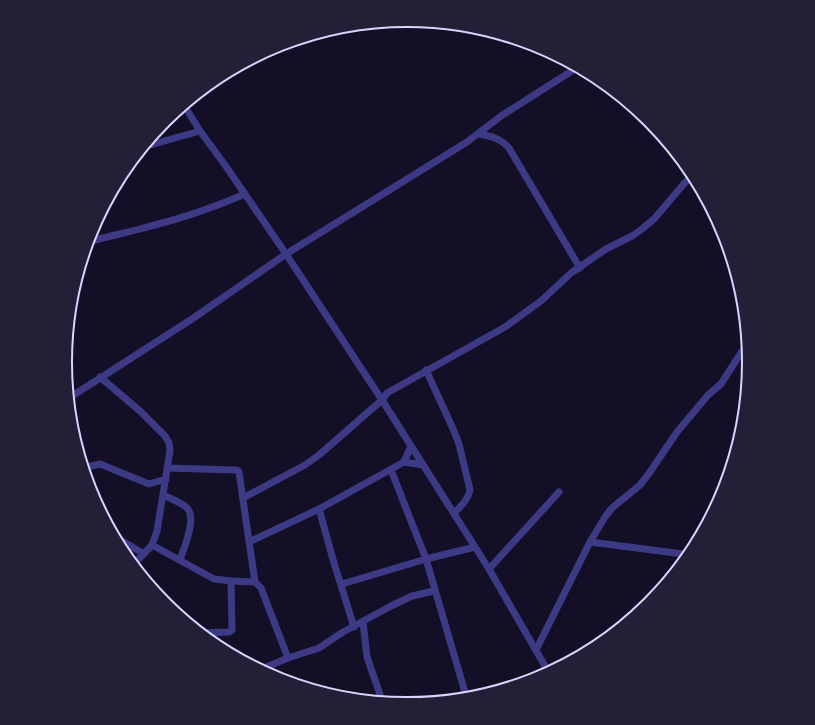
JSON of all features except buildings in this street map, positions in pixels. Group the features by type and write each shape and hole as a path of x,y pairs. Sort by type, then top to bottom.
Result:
{"street":[{"path":"74,394 192,319 286,254 336,225 478,134 501,116 572,71"},
{"path":"187,109 200,131 286,254 382,400 489,569 546,668"},
{"path":"152,144 200,131"},
{"path":"478,134 497,138 503,141 509,148 580,268"},
{"path":"243,498 319,456 382,400 387,393 505,326 541,301 566,277 606,249 632,236 655,218 688,179"},
{"path":"96,240 183,217 220,205 245,194"},
{"path":"536,650 590,542 605,517 612,508 640,485 682,427 708,395 721,384 742,351"},
{"path":"426,370 454,431 470,490 469,496 454,513"},
{"path":"100,377 140,411 165,436 169,443 170,452 168,468 157,531 152,545 137,561"},
{"path":"249,542 320,509 391,470 404,462 411,446"},
{"path":"404,462 423,465"},
{"path":"89,467 100,464 149,484 166,479"},
{"path":"168,468 237,470 239,472 255,582 261,588 288,658"},
{"path":"391,470 426,558 434,591 465,693"},
{"path":"489,569 559,492"},
{"path":"164,494 187,508 190,512 188,538 180,560"},
{"path":"320,509 334,563 342,584 354,627"},
{"path":"590,542 683,554"},
{"path":"125,543 144,554"},
{"path":"152,545 214,579 230,582 255,582"},
{"path":"342,584 426,558 475,547"},
{"path":"209,633 229,632 232,630 230,582"},
{"path":"267,667 319,648 343,632 412,596 434,591"},
{"path":"363,622 367,657 381,697"}]}
